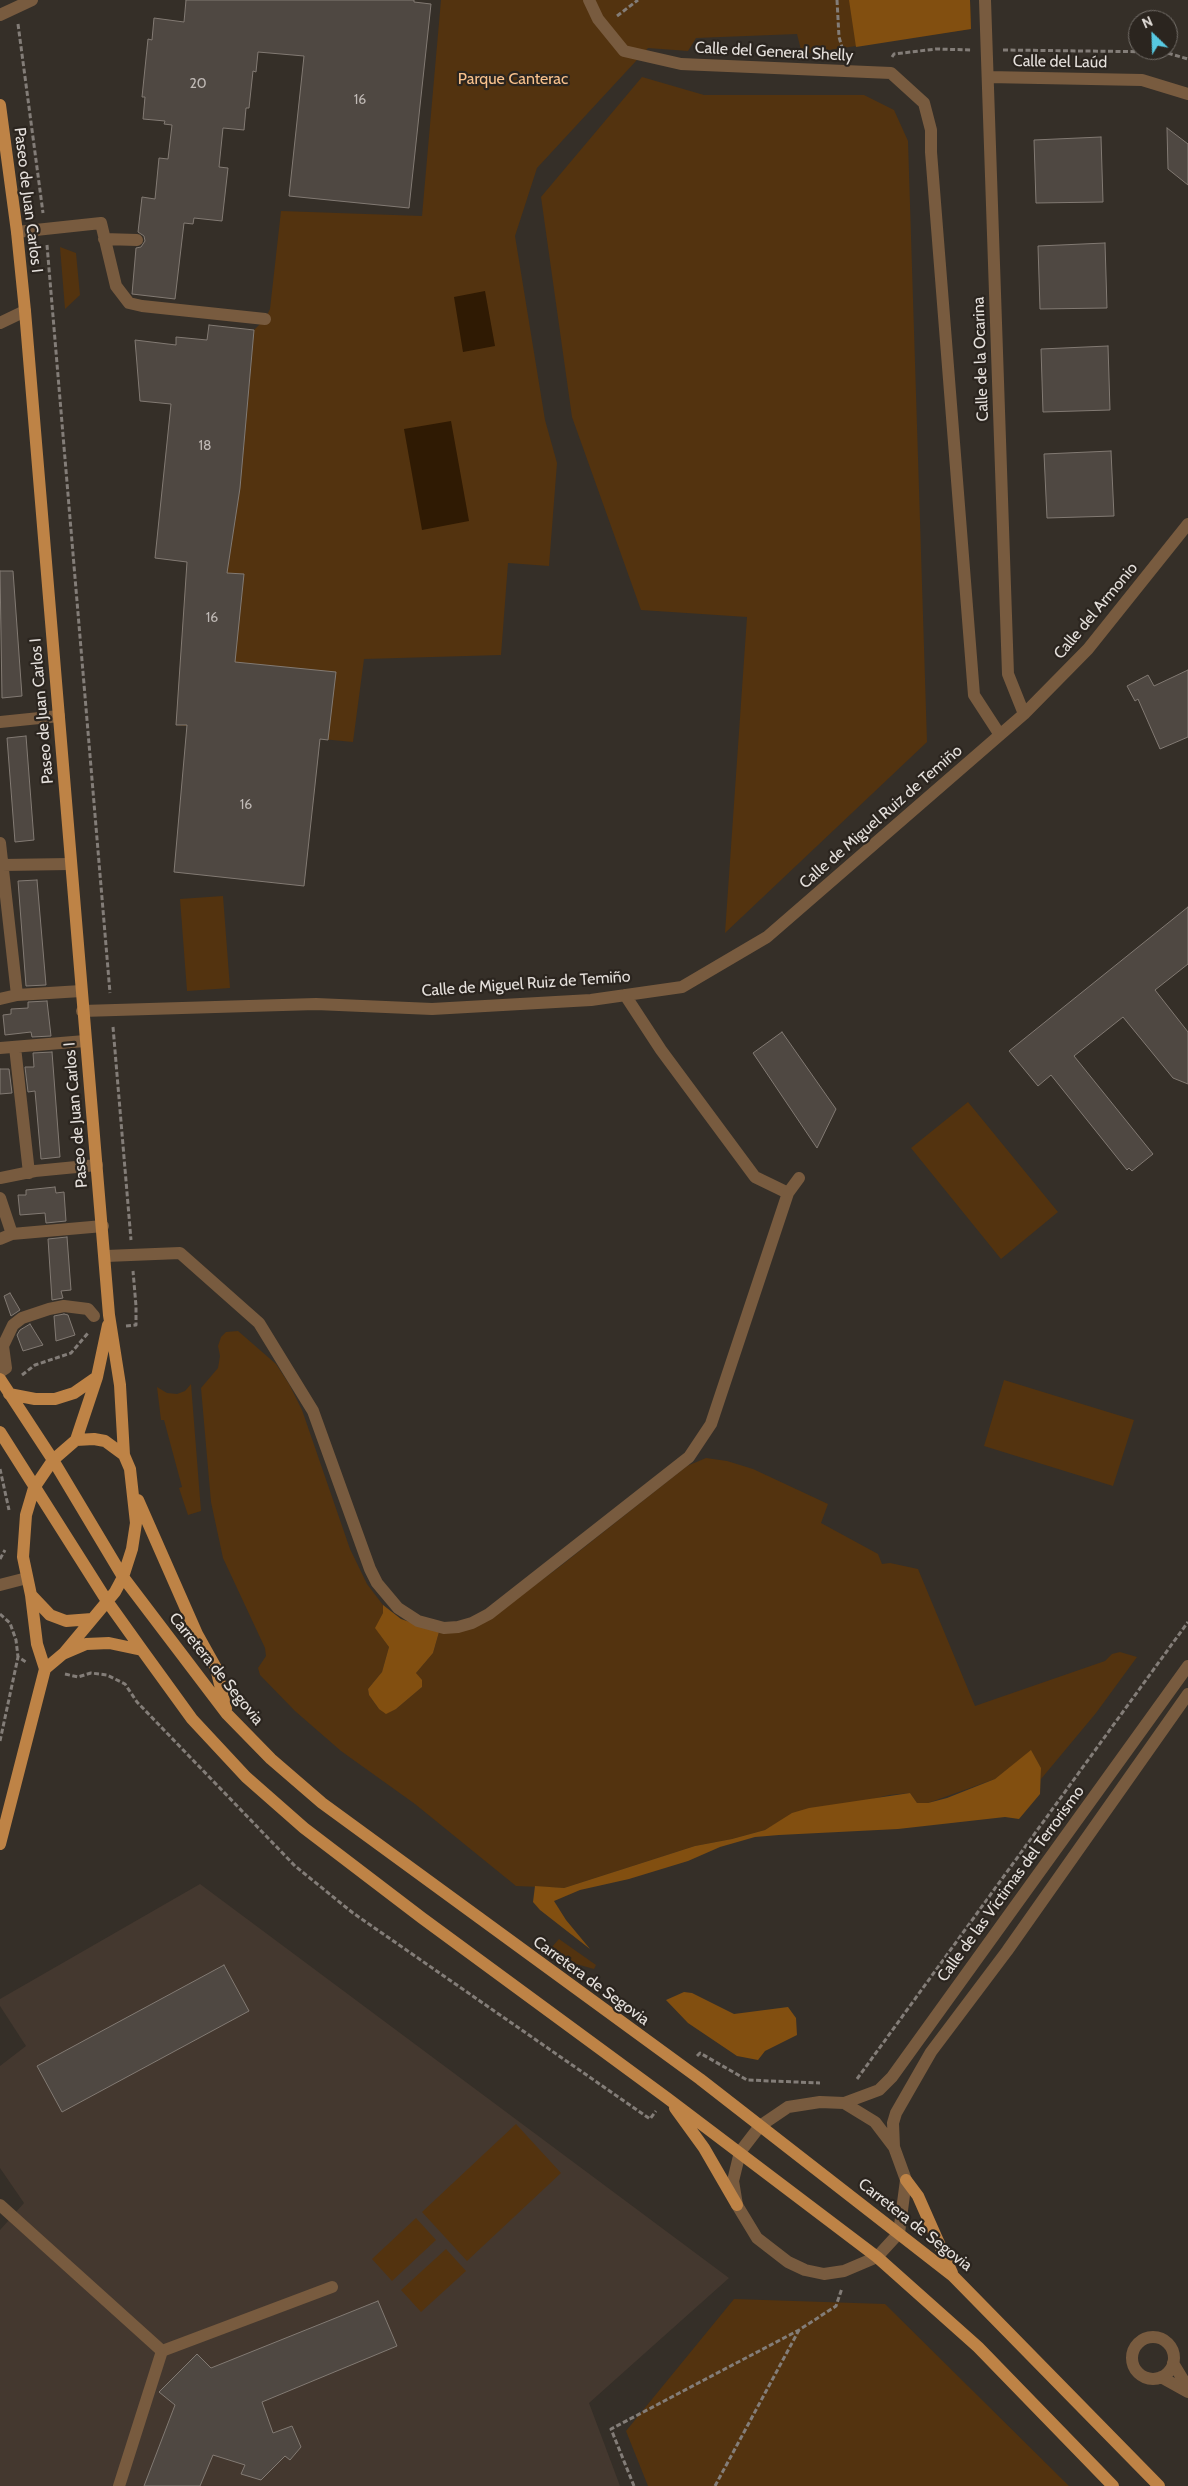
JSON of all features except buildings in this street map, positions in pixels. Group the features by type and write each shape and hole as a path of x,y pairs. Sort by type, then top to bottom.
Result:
{"main road":[{"name":"Paseo de Juan Carlos I","path":"0,105 17,232 25,311 82,1011 106,1256 109,1323 120,1384 124,1456 130,1469 135,1493 136,1523 123,1577 115,1592 64,1653 45,1669"},
{"name":"Paseo de Juan Carlos I","path":"76,1440 97,1377 109,1323"},
{"path":"4,1386 35,1399 55,1399 74,1393 97,1377"},
{"name":"Carretera de Segovia","path":"4,1386 53,1460 123,1577 227,1714 270,1758 322,1803 760,2126 953,2276 1159,2486"},
{"path":"0,1432 107,1601 192,1719 246,1777 304,1828 430,1924 740,2152 878,2257 978,2347 1113,2486"},
{"path":"0,1844 45,1669 37,1644 31,1595 23,1556 26,1515 34,1488 53,1460 76,1440 94,1439 105,1441 124,1456"},
{"path":"135,1493 197,1634 216,1668 227,1714"},
{"path":"31,1595 50,1615 66,1621 92,1619"},
{"path":"64,1653 86,1644 109,1643 142,1650"},
{"path":"667,2098 704,2148 737,2206"},
{"path":"906,2180 918,2196 953,2276"}],"street":[{"path":"0,15 32,0"},
{"name":"Calle del General Shelly","path":"589,0 604,26 624,51 681,64 891,73 924,103 931,130 931,152 974,695 1000,735"},
{"name":"Calle de la Ocarina","path":"985,0 1008,674 1024,714"},
{"name":"Calle del Laúd","path":"988,77 1142,80 1188,94"},
{"path":"17,232 101,223 116,286 129,303 265,319"},
{"path":"104,239 137,240"},
{"path":"0,323 25,311"},
{"name":"Calle del Armonio","path":"1024,714 1088,649 1188,524"},
{"name":"Calle de Miguel Ruiz de Temiño","path":"82,1011 316,1004 432,1009 591,1000 682,987 767,938 1024,714"},
{"path":"0,722 59,716"},
{"path":"0,843 17,995"},
{"path":"2,865 70,864"},
{"path":"0,999 17,995 81,991"},
{"path":"625,995 661,1050 755,1177 788,1193"},
{"path":"0,1048 85,1041"},
{"path":"15,1047 29,1172"},
{"path":"0,1178 29,1172 97,1165"},
{"path":"106,1256 180,1253 259,1323 312,1411 378,1583 386,1596 412,1618 433,1626 451,1628 472,1624 489,1614 689,1457 711,1424 788,1193 799,1178"},
{"path":"0,1198 6,1237 103,1226"},
{"path":"0,1372 6,1368 3,1346 13,1325 22,1318 64,1306 88,1310 94,1316"},
{"path":"0,1585 27,1578"},
{"name":"Calle de las Víctimas del Terrorismo","path":"844,2103 879,2090 892,2077 1188,1666"},
{"name":"Calle de las Víctimas del Terrorismo","path":"894,2146 893,2123 896,2113 931,2052 1007,1951 1188,1694"},
{"path":"820,2102 844,2103 874,2122 894,2146 906,2180 899,2233 878,2257 849,2269 824,2274 805,2270 788,2262 757,2238 737,2206 733,2181 740,2152 760,2126 788,2107 820,2102"},
{"path":"0,2205 162,2351"},
{"path":"162,2351 332,2287"},
{"path":"1173,2363 1166,2374 1161,2377 1148,2378 1137,2371 1134,2366 1132,2353 1139,2342 1151,2337 1164,2340 1173,2350 1173,2363 1188,2390"},
{"path":"119,2486 162,2351"},
{"path":"1161,2377 1188,2390"}],"path":[{"path":"604,26 638,0"},
{"path":"837,0 840,37 844,54 854,72"},
{"path":"4,1386 16,1380 35,1365 71,1353 90,1331 109,1323 136,1325 132,1254 46,229 19,32 18,7"},
{"path":"875,72 894,54 936,49 1164,52 1188,58"},
{"path":"0,1469 11,1520"},
{"path":"0,1559 9,1541"},
{"path":"0,1614 10,1623 16,1640 18,1658 0,1741"},
{"path":"850,2082 857,2079 866,2069 1188,1622"},
{"path":"18,1658 45,1669 78,1677 91,1673 107,1676 125,1684 137,1702 295,1866 353,1913 650,2119 667,2098"},
{"path":"686,2071 700,2052 747,2080 823,2083"},
{"path":"634,2486 611,2429 799,2330 836,2306 849,2269"},
{"path":"715,2486 799,2330"}],"shaded area":[{"path":"849,0 970,0 971,29 856,47"},
{"path":"485,291 495,346 463,352 454,297"},
{"path":"451,421 469,521 422,530 404,429"},
{"path":"383,1605 401,1619 439,1632 433,1653 416,1673 422,1680 422,1687 396,1709 386,1714 379,1709 369,1695 368,1689 382,1672 389,1647 375,1628 383,1613"},
{"path":"1031,1750 1041,1768 1040,1794 1019,1819 1005,1817 898,1829 755,1837 720,1847 688,1861 629,1879 580,1890 554,1901 566,1920 590,1949 540,1910 533,1902 535,1886 564,1888 695,1846 765,1830 792,1813 809,1808 910,1793 917,1803 928,1803 947,1798 995,1779"},
{"path":"200,1884 729,2278 589,2403 620,2486 0,2486 0,2230 24,2203 0,2168 0,2066 26,2046 0,2006 0,1999"},
{"path":"684,1992 692,1993 734,2014 788,2007 796,2018 797,2035 765,2051 758,2060 737,2056 688,2023 666,2000"}],"green space":[{"name":"Parque Canterac","path":"441,0 970,0 971,29 802,54 797,34 696,38 688,51 648,48 537,168 515,236 545,420 557,463 549,566 508,563 501,655 364,659 353,742 176,725 187,562 228,565 240,488 254,330 265,319 270,309 281,211 422,216"},
{"path":"642,77 704,95 864,95 894,110 908,141 927,742 725,933 747,617 641,610 572,417 541,197"},
{"path":"60,247 76,253 80,295 65,309"},
{"path":"223,896 230,988 187,991 180,899"},
{"path":"968,1102 1058,1212 1001,1259 911,1148"},
{"path":"238,1331 276,1364 289,1384 302,1410 350,1549 367,1584 383,1605 383,1613 376,1628 389,1647 382,1672 368,1689 369,1695 379,1709 396,1709 422,1687 416,1673 433,1653 439,1632 489,1619 558,1568 687,1466 706,1458 727,1461 753,1469 828,1504 821,1523 878,1554 882,1564 890,1563 918,1569 975,1706 1105,1661 1112,1654 1120,1652 1137,1657 1096,1713 1041,1779 1041,1768 1031,1751 995,1779 928,1803 917,1803 910,1793 889,1795 777,1823 765,1830 732,1839 695,1846 564,1888 516,1886 415,1804 341,1751 295,1711 260,1675 258,1668 266,1656 265,1648 223,1558 211,1502 201,1388 218,1368 220,1356 218,1346 221,1337 226,1332"},
{"path":"1004,1380 1134,1420 1113,1486 984,1446"},
{"path":"191,1384 201,1511 188,1515 179,1488 182,1487 164,1420 161,1420 157,1387 167,1393 177,1394 185,1391"},
{"path":"559,1939 596,1965 594,1969 569,1962 551,1948"},
{"path":"516,2124 561,2173 467,2261 422,2212"},
{"path":"416,2218 436,2240 392,2281 372,2259"},
{"path":"446,2249 466,2271 421,2312 401,2290"},
{"path":"734,2299 885,2304 1069,2486 648,2486 626,2431"}]}
